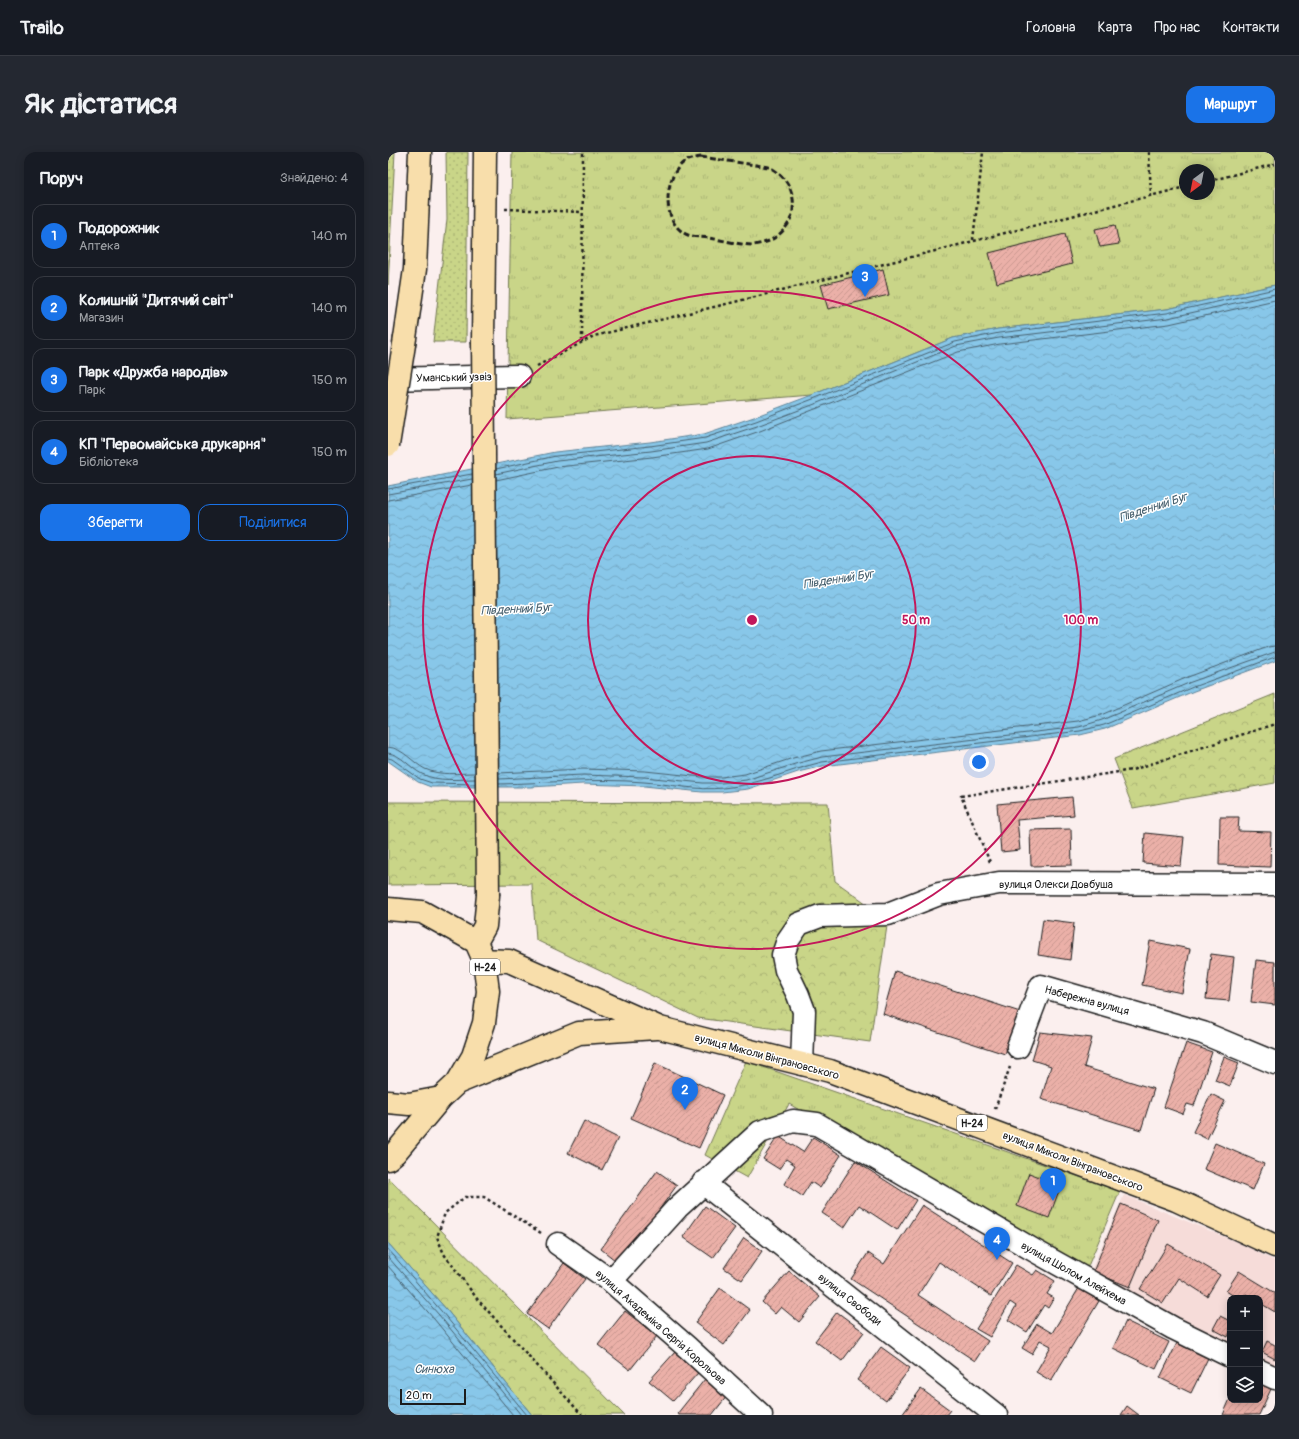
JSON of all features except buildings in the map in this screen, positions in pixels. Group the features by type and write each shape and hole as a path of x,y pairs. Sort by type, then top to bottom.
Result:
{"main road":[{"path":"388,446 415,269 420,152"},
{"path":"480,951 485,926 488,895 483,342 486,152"},
{"name":"Н-24","path":"388,909 422,912 480,951 488,991 484,1023 473,1056 457,1083 441,1098 392,1156"},
{"name":"вулиця Миколи Вінграновського","path":"480,951 509,961 660,1028 830,1071 988,1128 1176,1200 1275,1246"},
{"name":"вулиця Миколи Вінграновського","path":"457,1083 579,1033 660,1028"},
{"path":"388,1102 409,1104 441,1098"}],"street":[{"name":"Уманський узвіз","path":"388,379 519,376"},
{"name":"вулиця Олекси Довбуша","path":"802,1064 804,1011 786,970 783,955 788,940 799,924 820,916 888,914 939,894 999,883 1275,884"},
{"name":"Набережна вулиця","path":"1018,1047 1041,986 1203,1033 1275,1063"},
{"name":"вулиця Шолом Алейхема","path":"703,1183 760,1132 793,1121 817,1124 1042,1255 1173,1328 1227,1355"},
{"path":"611,1281 677,1208 703,1183"},
{"name":"вулиця Свободи","path":"703,1183 996,1415"},
{"name":"вулиця Академіка Сергія Корольова","path":"558,1244 611,1281 688,1348 760,1415"},
{"path":"1263,1372 1275,1378"}],"path":[{"path":"582,342 583,152"},
{"path":"973,240 984,152"},
{"path":"1149,152 1151,196"},
{"path":"1215,179 1275,164"},
{"path":"519,376 594,336 755,297 973,240 1179,189"},
{"path":"484,208 582,212"},
{"path":"999,883 961,796 1132,770 1275,724"},
{"path":"988,1128 1018,1047"},
{"path":"558,1244 484,1198 465,1197 444,1213 437,1237 444,1254 478,1300 582,1415"}],"shaded area":[{"path":"1124,1195 1244,1245 1275,1261 1275,1368 1263,1362 1263,1295 1227,1295 1227,1343 1090,1273"}],"green space":[{"path":"388,152 395,152 388,285"},
{"path":"446,152 468,152 466,342 433,342 447,219"},
{"path":"512,152 1275,152 1275,285 1167,309 998,329 953,338 812,395 507,419"},
{"path":"1275,694 1275,783 1133,808 1114,759"},
{"path":"388,802 828,803 835,881 888,919 870,1042 698,1018 536,940 532,884 388,885"},
{"path":"746,1061 1120,1191 1085,1273 789,1104 747,1178 705,1155"},
{"path":"388,1178 624,1415 532,1415 446,1309 388,1243"}],"water":[{"name":"Південний Буг","path":"1275,285 1275,661 1194,691 1105,729 1080,735 823,766 798,772 748,789 722,792 702,792 644,786 583,784 531,787 431,787 418,782 388,761 388,486 555,452 650,442 704,434 812,395 953,338 998,329 1167,309"},
{"name":"Синюха","path":"388,1243 446,1309 532,1415 388,1415"}],"railway":[{"path":"701,157 769,167 780,174 792,193 793,204 792,215 780,234 767,242 749,245 690,236 679,229 673,221 669,211 669,189 672,179 677,169 684,162 701,157"}],"place":[{"name":"Парк «Дружба народів»","path":"865,297"},
{"name":"Колишній \"Дитячий світ\"","path":"685,1110"},
{"name":"Подорожник","path":"1053,1201"},
{"name":"КП \"Первомайська друкарня\"","path":"997,1260"}]}
